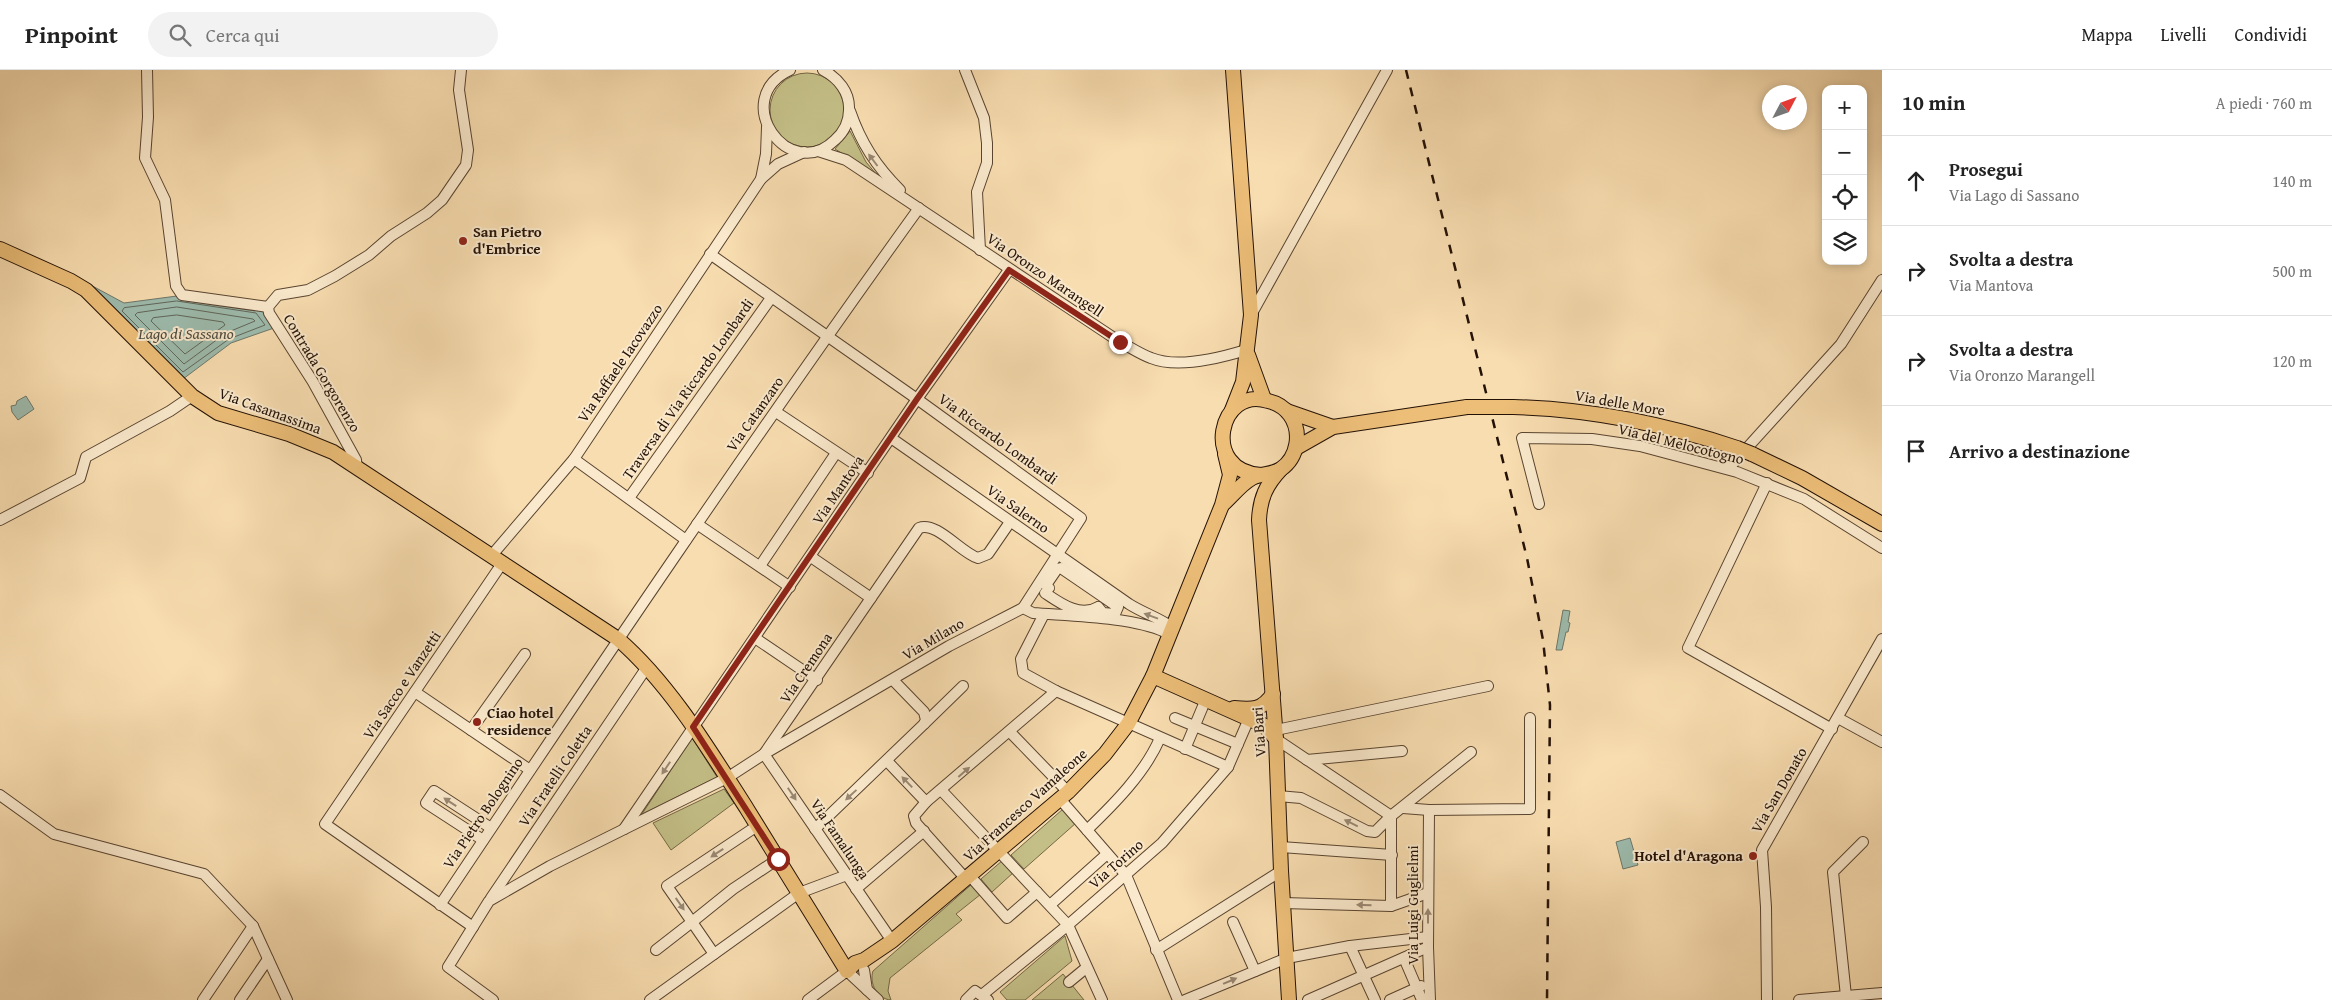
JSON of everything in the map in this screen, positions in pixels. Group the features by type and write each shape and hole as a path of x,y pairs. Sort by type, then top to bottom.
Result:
{"main road":[{"path":"1233,70 1251,315 1243,382 1232,410 1225,420 1222,431 1222,443 1225,454 1232,464 1242,471 1261,475"},
{"name":"Via Casamassima","path":"0,249 71,281 86,290 192,396 218,413 314,442 333,452 618,639 647,668 693,727 800,893 847,971"},
{"path":"1246,350 1264,399"},
{"path":"1232,410 1242,403 1264,399 1276,403 1287,411 1333,428"},
{"name":"Via delle More","path":"1333,428 1467,407 1512,406 1564,410 1639,421 1673,428 1752,454 1802,478 1882,524"},
{"path":"1222,505 1251,478 1281,469 1290,460 1296,448 1296,428 1287,411"},
{"path":"1296,448 1333,428"},
{"name":"Via Francesco Vamaleone","path":"892,941 1064,796 1106,754 1128,724 1154,676 1222,505 1230,475 1230,464 1225,454"},
{"name":"Via Bari","path":"1281,469 1265,489 1260,502 1259,520 1265,570 1272,694 1265,725 1278,796 1289,1000"},
{"path":"1154,676 1265,725 1267,703 1272,694"},
{"path":"847,971 864,970 890,946 892,941"},
{"path":"847,971 855,963 864,960 892,941"}],"street":[{"path":"147,70 148,117 145,158 164,200 176,286 182,295 268,307"},
{"name":"Contrada Gorgorenzo","path":"357,469 356,460 313,382 269,313 268,307 278,296 308,290 335,276 369,255 442,200 466,165 468,150 459,90 461,70"},
{"path":"761,179 766,154 767,126 763,112 764,98 771,84 781,74 790,70"},
{"path":"823,70 840,83 846,94 858,135 870,156 886,176 919,208"},
{"path":"966,70 979,103 987,143 988,163 977,192 980,250"},
{"path":"1251,315 1387,70"},
{"path":"818,151 830,145 841,135 847,123 849,109"},
{"path":"767,126 782,145 804,152"},
{"path":"761,179 778,164 804,152 818,151 846,160 919,208"},
{"name":"Via Raffaele Iacovazzo","path":"497,559 574,459 761,179"},
{"name":"Via Oronzo Marangell","path":"919,208 1009,270 1120,342 1152,359 1186,363 1246,350"},
{"name":"Via Catanzaro","path":"618,639 826,337 919,208"},
{"name":"Via Riccardo Lombardi","path":"710,254 917,399 1081,518 1023,608"},
{"name":"Via Mantova","path":"623,831 917,399 1009,270"},
{"path":"1728,469 1841,344 1882,280"},
{"name":"Traversa di Via Riccardo Lombardi","path":"629,498 771,298"},
{"path":"0,520 80,478 86,457 192,396"},
{"path":"776,412 868,473"},
{"name":"Via Salerno","path":"891,438 1129,604 1174,628"},
{"name":"Via del Melocotogno","path":"1539,504 1522,438 1592,438 1640,446 1728,469 1767,483 1804,498 1882,548"},
{"path":"760,566 836,453"},
{"path":"574,459 686,540"},
{"path":"1767,483 1688,648 1832,729"},
{"name":"Via Cremona","path":"764,754 817,680 919,528 924,526 935,529 978,558 988,554 1010,522"},
{"path":"697,524 790,587"},
{"path":"811,557 871,598"},
{"name":"Via Sacco e Vanzetti","path":"440,905 325,824 415,692 497,559"},
{"path":"1061,568 1118,607 1115,614 1103,613 1098,606 1092,611 1067,608 1045,593 1049,588 1046,586 1057,569 1061,568"},
{"path":"1129,604 1132,610 1129,622"},
{"path":"1023,608 1033,613 1153,626 1165,632 1174,628"},
{"name":"Via Milano","path":"489,901 550,866 727,778 764,754 949,646 1023,608"},
{"path":"1044,614 1021,659 1020,666 1023,673 1056,691 1228,767"},
{"path":"755,638 817,680"},
{"name":"Via Pietro Bolognino","path":"440,905 618,639"},
{"name":"Via San Donato","path":"1767,1000 1766,907 1762,850 1882,640"},
{"path":"471,730 525,654"},
{"name":"Via Fratelli Coletta","path":"493,1000 448,967 489,901 647,668"},
{"path":"893,680 924,712 926,720 924,724"},
{"path":"815,829 963,686"},
{"path":"1265,725 1488,686"},
{"path":"1037,892 1007,918 916,823 914,816 926,802 942,791 1056,691"},
{"path":"415,692 530,770"},
{"path":"1185,749 1206,699"},
{"path":"1175,718 1238,744"},
{"path":"1403,808 1429,810 1530,810 1530,718"},
{"path":"1838,718 1882,742"},
{"path":"1265,725 1307,760 1391,816"},
{"name":"Via Torino","path":"984,998 1162,843 1228,767 1243,733 1265,725"},
{"path":"1010,732 1064,796 1087,830 1126,875 1178,1000"},
{"path":"1087,830 1111,808 1156,747 1160,738"},
{"path":"1307,760 1402,751"},
{"path":"1278,796 1301,798 1371,832 1375,832 1391,816 1471,752"},
{"name":"Via Famalunga","path":"764,754 892,941"},
{"path":"887,761 926,802"},
{"path":"483,840 426,803 434,791 491,828"},
{"path":"942,791 1068,925 1102,1000"},
{"path":"0,796 54,834 199,871 253,926 286,1000"},
{"name":"Via Luigi Guglielmi","path":"1429,810 1428,942 1430,1000"},
{"path":"1390,906 1391,816"},
{"path":"714,954 667,886 757,826"},
{"path":"856,890 924,831"},
{"path":"1846,996 1833,872 1863,842"},
{"path":"1280,847 1392,855"},
{"path":"1050,905 1107,854"},
{"path":"656,950 733,889 778,859"},
{"path":"1156,950 1281,871"},
{"path":"654,999 800,893 846,875"},
{"path":"1283,903 1390,906 1428,893"},
{"path":"440,905 473,928"},
{"path":"1233,922 1256,971"},
{"path":"203,1000 253,926"},
{"path":"1185,1000 1287,958 1350,946 1428,942"},
{"path":"1308,1000 1404,958 1428,942"},
{"path":"1350,946 1376,1000"},
{"path":"1404,958 1422,1000"},
{"path":"240,1000 268,959"},
{"path":"1069,982 1086,968"},
{"path":"864,970 867,990"},
{"path":"808,1000 847,971 878,1000"},
{"path":"1390,1000 1429,982"},
{"path":"966,1000 975,992 984,998"},
{"path":"1799,1000 1882,993"}],"shaded area":[{"path":"800,73 814,73 828,79 838,89 844,103 844,117 838,131 828,141 814,147 800,147 786,141 776,131 770,117 770,103 776,89 786,79"},
{"path":"850,131 866,162 877,175 835,149"},
{"path":"692,738 717,777 642,814"},
{"path":"724,789 734,803 671,850 653,823"},
{"path":"1063,809 1076,823 1024,869 1011,855"},
{"path":"1003,860 1014,872 992,892 981,879"},
{"path":"972,884 981,894 956,914 962,920 890,978 888,991 891,1000 878,994 873,985 873,971"},
{"path":"1065,936 1072,961 1025,1000 1007,1000 1000,992"},
{"path":"1063,974 1084,1000 1032,1000"}],"water":[{"name":"Lago di Sassano","path":"85,282 124,303 177,296 263,311 274,328 231,343 183,379"},
{"path":"26,396 34,409 18,420 12,412 11,406 16,405 17,401"},
{"path":"1563,610 1570,611 1568,622 1570,623 1562,650 1556,650"},
{"path":"1630,838 1638,865 1623,869 1616,842"}],"railway":[{"path":"1406,70 1527,558 1543,640 1550,705 1547,1000"}],"place":[{"name":"San Pietro d'Embrice","path":"463,241"},
{"name":"Ciao hotel residence","path":"477,722"},
{"name":"Hotel d'Aragona","path":"1753,856"}],"route":[{"path":"778,859 693,727 811,557 917,399 1009,270 1120,342"}]}
